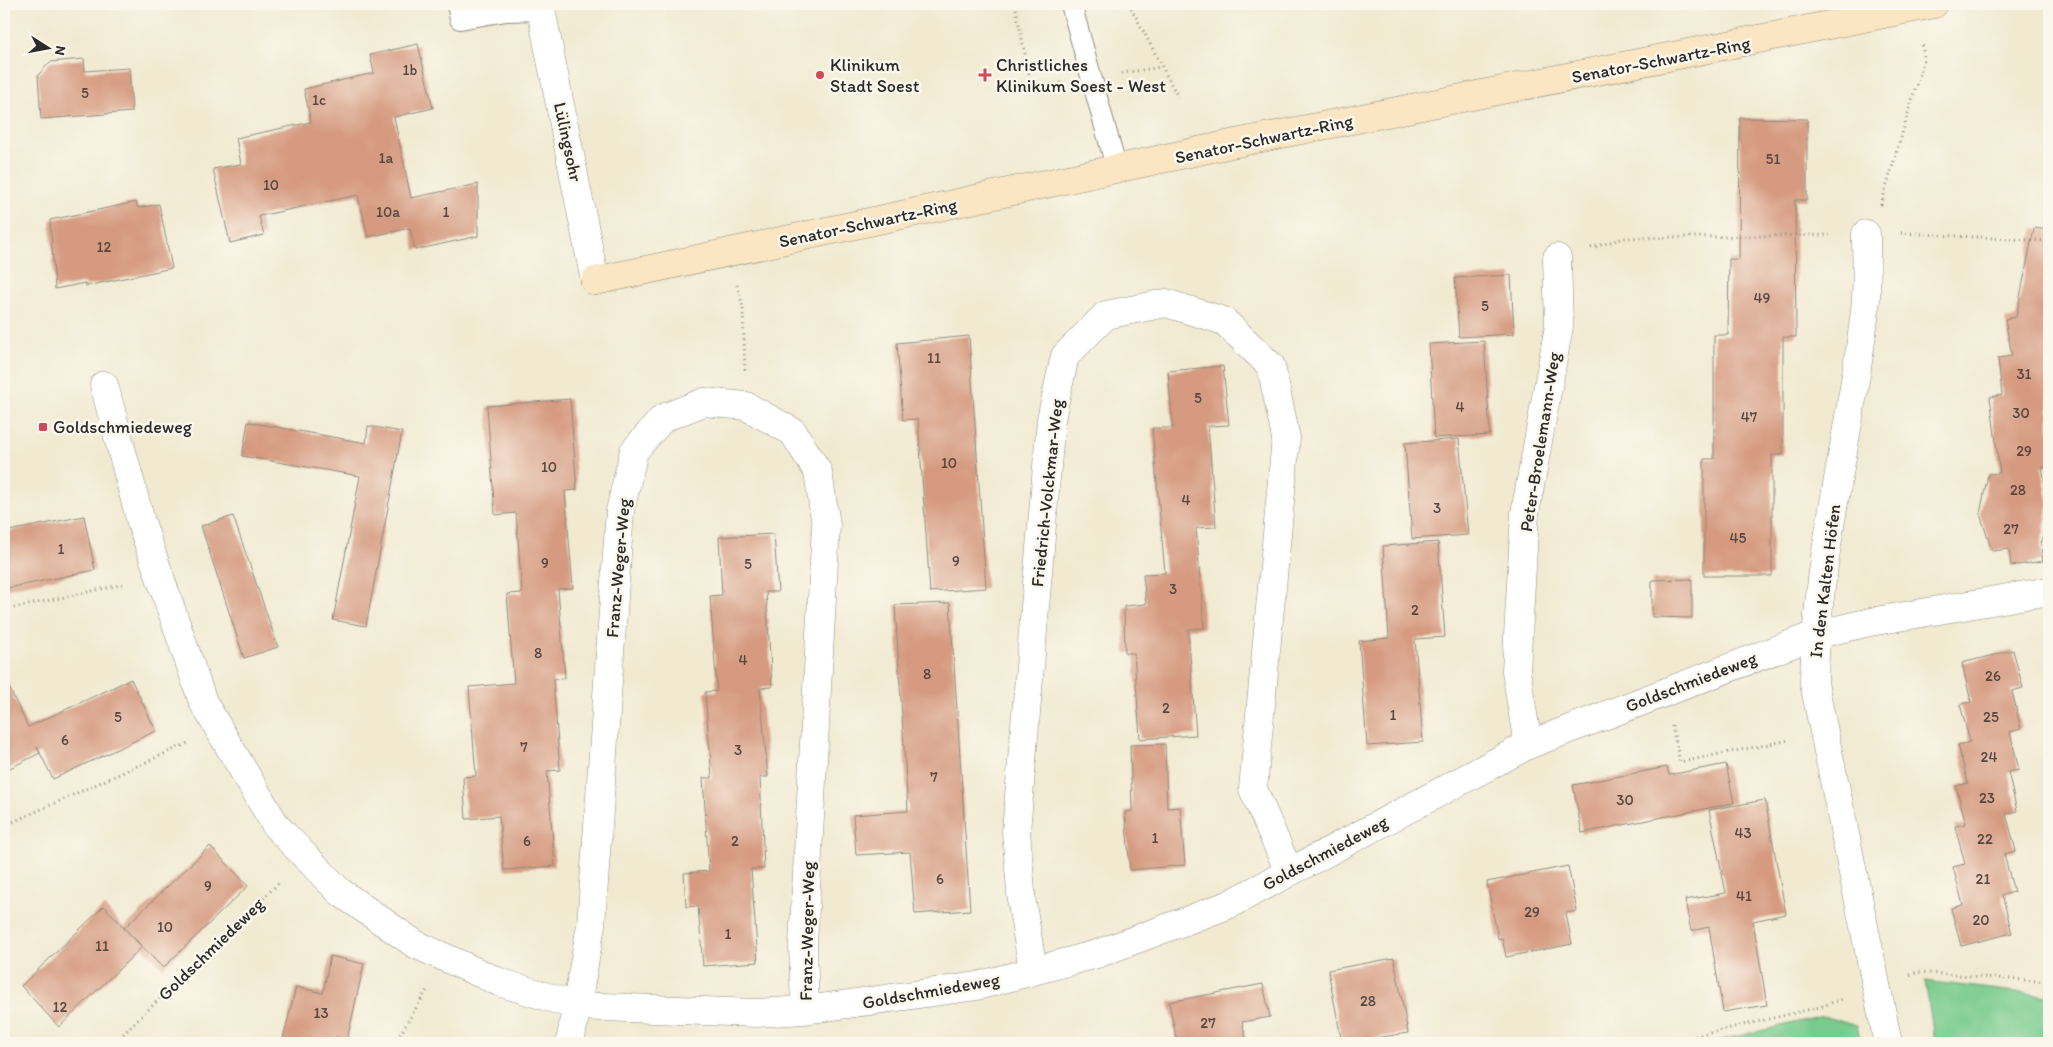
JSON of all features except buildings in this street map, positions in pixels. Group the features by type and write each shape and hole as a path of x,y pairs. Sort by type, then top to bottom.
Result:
{"main road":[{"name":"Senator-Schwartz-Ring","path":"595,281 1231,144 1926,6"}],"street":[{"name":"Lülingsohr","path":"541,7 595,281"},
{"name":"In den Kalten Höfen","path":"1866,234 1866,309 1815,635 1814,683 1888,1043"},
{"name":"Peter-Broelemann-Weg","path":"1528,745 1516,670 1524,522 1559,326 1557,258"},
{"name":"Friedrich-Volckmar-Weg","path":"1032,970 1022,904 1016,831 1051,419 1065,356 1106,315 1166,303 1224,322 1271,366 1286,438 1253,789 1289,872"},
{"name":"Goldschmiedeweg","path":"104,386 142,522 203,702 276,826 340,892 415,944 499,982 577,1006 755,1013 805,1010 977,986 1097,954 1228,905 1528,745 1815,635 1870,622 2049,591"},
{"name":"Franz-Weger-Weg","path":"577,1006 591,925 620,511 634,451 663,418 704,402 746,406 793,432 818,472 826,524 803,944 805,1010"},
{"path":"570,1043 577,1006"}],"lane":[{"path":"458,4 460,19 541,7"},
{"path":"1071,4 1117,170"}],"path":[{"path":"1015,4 1032,89"},
{"path":"1129,4 1178,97"},
{"path":"1866,234 1883,201 1924,59 1926,6"},
{"path":"1557,258 1624,238 1902,234 2049,241"},
{"path":"729,252 742,307 746,406"},
{"path":"4,610 161,577"},
{"path":"1666,692 1680,762 1825,734"},
{"path":"4,826 219,729"},
{"name":"Goldschmiedeweg","path":"116,1041 306,857"},
{"path":"394,1043 446,958"},
{"path":"1877,987 1917,972 2049,982"},
{"path":"1666,1043 1820,1007"}],"green space":[{"path":"1925,981 2049,996 2049,1043 1935,1043"},
{"path":"1823,1016 1857,1026 1861,1043 1709,1043"}],"place":[{"name":"Klinikum Stadt Soest","path":"820,75"},
{"name":"Christliches Klinikum Soest - West","path":"985,75"},
{"name":"Goldschmiedeweg","path":"43,427"}]}
